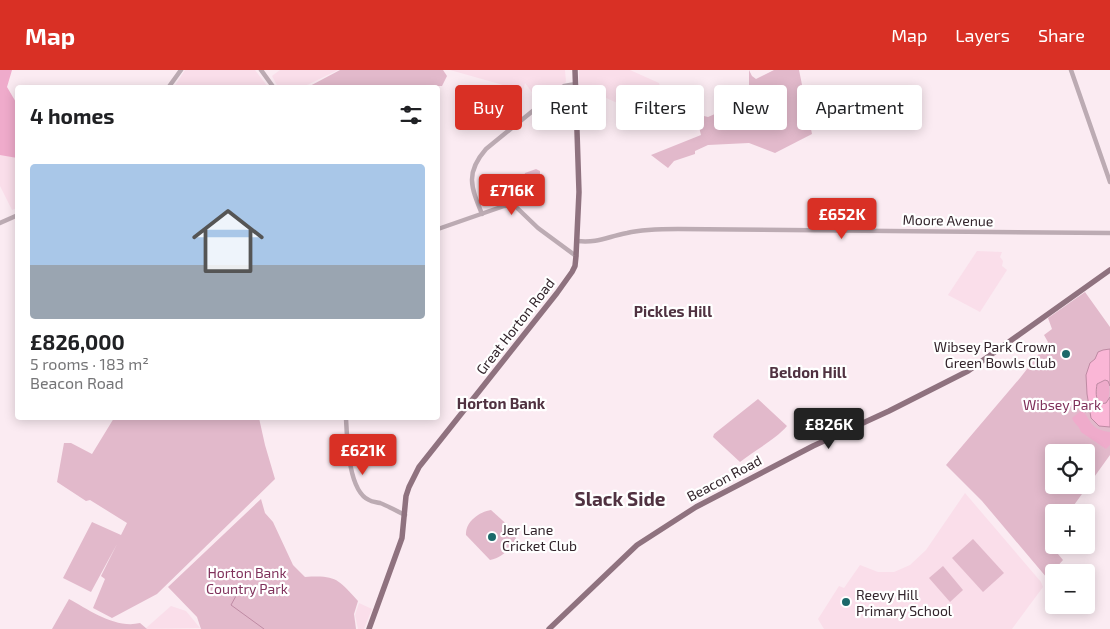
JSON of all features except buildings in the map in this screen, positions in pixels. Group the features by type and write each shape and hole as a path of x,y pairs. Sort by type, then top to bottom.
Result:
{"main road":[{"name":"Great Horton Road","path":"369,629 402,538 409,487 419,467 557,293 575,266 579,192 575,70"},
{"name":"Beacon Road","path":"549,629 637,545 696,507 813,446 968,371 1110,270"}],"street":[{"path":"170,85 181,70"},
{"path":"261,70 272,85"},
{"path":"1071,70 1110,182"},
{"path":"482,214 473,193 471,175 479,157 486,149 556,92 564,86 576,84"},
{"path":"440,229 504,206 514,205 538,228 576,256"},
{"path":"0,223 15,216"},
{"name":"Moore Avenue","path":"576,242 602,241 626,233 651,229 1110,233"},
{"path":"346,420 347,442 355,485 359,493 369,500 405,515"}],"shaded area":[{"path":"0,70 12,70 7,87 15,101 15,158 0,155"},
{"path":"185,70 255,70 266,85 175,85"},
{"path":"280,70 338,70 307,85 277,85 272,76"},
{"path":"450,70 565,70 566,82 562,85 532,85 532,92 525,83 522,95 522,85 503,85"},
{"path":"579,70 630,70 659,83 660,85 616,85 616,102 606,98 606,85 579,85"},
{"path":"0,154 15,158 15,209 12,210 0,186"},
{"path":"977,251 1002,252 1000,257 1003,261 1002,266 1007,270 980,312 948,295"},
{"path":"1110,349 1110,386 1108,381 1105,380 1097,384 1096,392 1100,404 1106,403 1110,397 1110,427 1099,426 1091,418 1086,375 1090,363 1095,359 1098,352"},
{"path":"1105,380 1108,381 1109,396 1106,403 1100,404 1096,396 1097,384"},
{"path":"1082,410 1095,427 1110,432 1110,445 1106,449 1081,432 1073,420 1072,418"},
{"path":"965,493 1041,582 1043,587 1012,629 824,629 818,619 839,586 844,588 860,565 878,572 894,572 910,565 926,550"},
{"path":"359,603 372,609 364,629 358,629 355,615"},
{"path":"171,606 186,611 200,628 145,629"}],"green space":[{"path":"340,70 443,70 447,76 442,86 312,85"},
{"path":"749,70 756,79 774,70 799,70 802,85 797,85 797,130 811,130 812,134 775,153 749,143 708,145 695,151 695,154 674,161 668,168 651,155 701,135 700,130 704,130 704,116 708,117 714,114 714,130 787,130 787,85 749,85"},
{"path":"536,169 540,171 537,187 517,184 515,182 524,177 525,173"},
{"name":"Wibsey Park","path":"1085,292 1110,327 1110,455 1095,476 1095,444 1045,444 1045,494 1082,494 1075,504 1045,504 1045,554 1058,554 1063,560 1059,564 1045,564 1045,576 982,501 946,465 1020,378 1048,342 1044,335 1052,329 1048,318"},
{"path":"758,399 787,426 740,462 713,437 714,434"},
{"path":"113,420 259,420 275,479 157,594 112,618 93,608 105,579 101,576 117,544 91,592 63,578 92,522 121,535 127,523 90,500 86,501 57,482 64,443 71,443 92,454"},
{"name":"Horton Bank Country Park","path":"261,499 265,513 273,522 293,565 305,577 324,577 336,580 358,601 354,614 356,629 201,629 197,617 168,587"},
{"name":"Jer Lane Cricket Club","path":"491,510 514,531 516,538 505,552 490,560 466,535 466,530 474,518"},
{"path":"973,539 1004,573 983,592 952,558"},
{"path":"943,566 963,590 950,602 929,578"},
{"path":"69,599 112,621 131,624 140,623 147,629 52,629"}],"waterway":[{"path":"242,585 231,605 264,629"}],"place":[{"name":"Wibsey Park Crown Green Bowls Club","path":"1066,354"},
{"name":"Jer Lane Cricket Club","path":"492,537"},
{"name":"Reevy Hill Primary School","path":"846,602"}],"district":[{"name":"Pickles Hill","path":"673,311"},
{"name":"Beldon Hill","path":"808,372"},
{"name":"Horton Bank","path":"501,403"},
{"name":"Slack Side","path":"620,498"}]}
